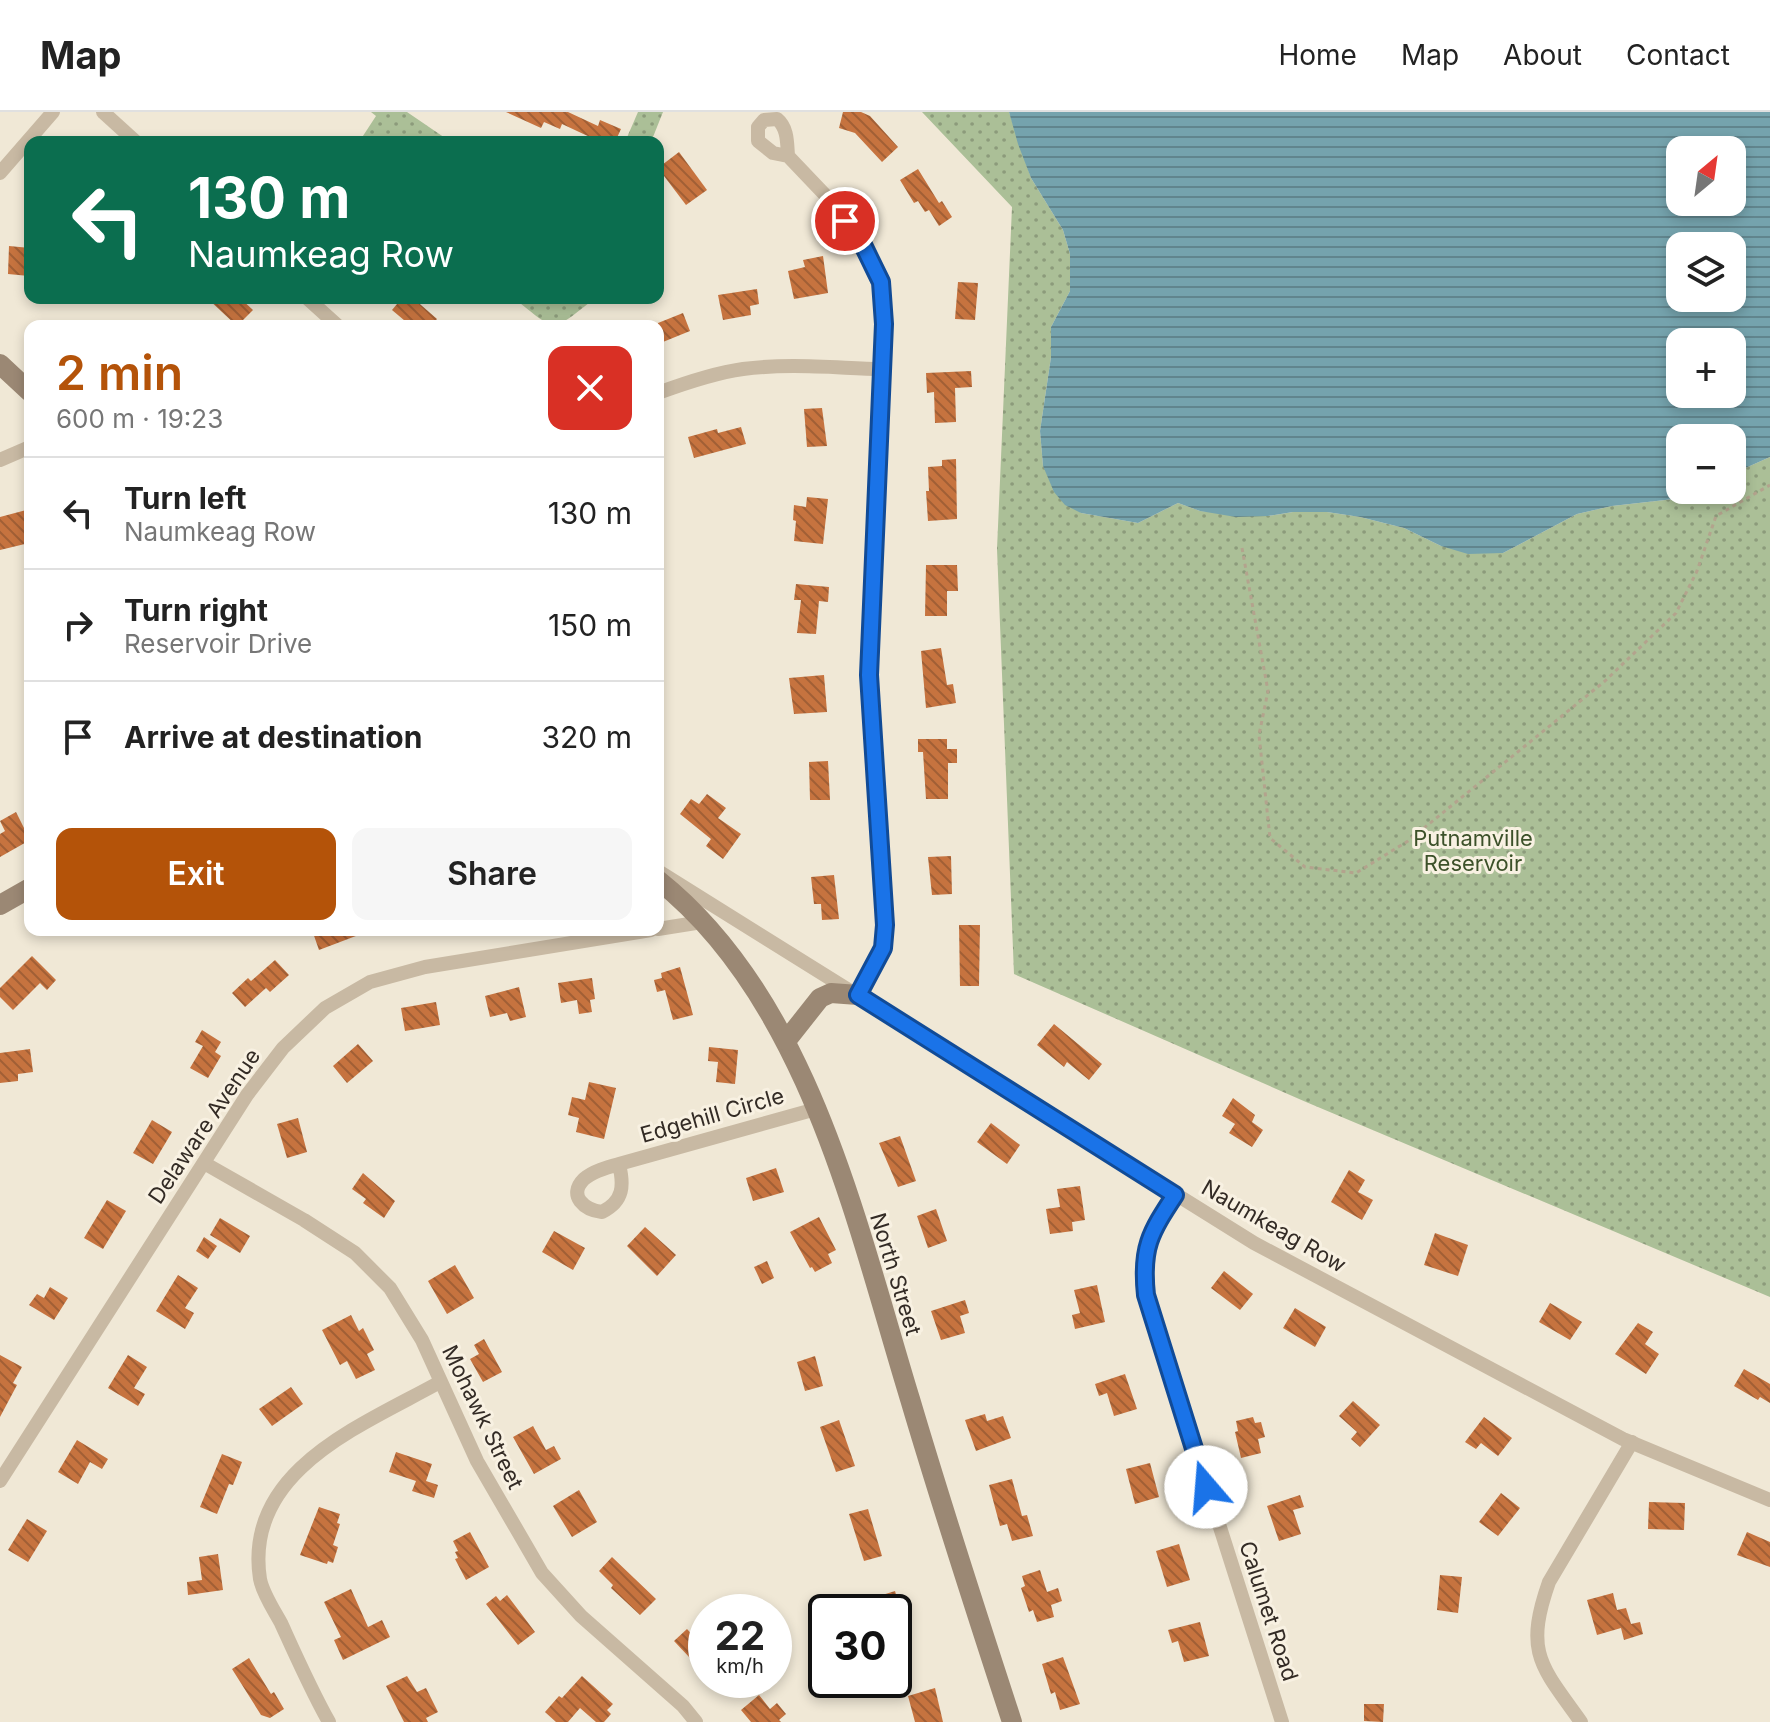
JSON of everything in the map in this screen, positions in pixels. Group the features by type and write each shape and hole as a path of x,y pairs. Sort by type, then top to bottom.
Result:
{"street":[{"path":"32,136 53,112"},
{"path":"103,112 129,136"},
{"path":"0,173 24,145"},
{"path":"786,1041 820,998 831,993 858,995 883,948 885,925 869,675 882,369 881,282 862,243 828,198 788,156"},
{"path":"314,304 331,320"},
{"path":"0,364 24,386"},
{"path":"664,391 742,369 787,366 882,369"},
{"path":"0,460 24,450"},
{"name":"Naumkeag Row","path":"664,875 1175,1195 1282,1258 1554,1404 1632,1442 1770,1500"},
{"name":"North Street","path":"664,885 685,902 702,922 775,1019 816,1109 837,1163 1012,1722"},
{"path":"0,905 24,891"},
{"path":"664,928 702,922"},
{"name":"Delaware Avenue","path":"0,1481 247,1095 283,1048 325,1008 370,982 425,967 614,936"},
{"name":"Edgehill Circle","path":"619,1164 816,1109"},
{"name":"Mohawk Street","path":"204,1163 355,1253 390,1288 422,1340 477,1461 542,1573 581,1616 683,1706 696,1722"},
{"name":"Calumet Road","path":"1175,1195 1151,1232 1143,1265 1146,1295 1282,1722"},
{"path":"329,1722 261,1582 258,1550 264,1525 277,1493 296,1471 326,1446 440,1382"},
{"path":"1581,1722 1543,1668 1536,1634 1540,1607 1549,1582 1632,1442"}],"path":[{"path":"1242,548 1268,691 1259,735 1270,838 1305,867 1356,873 1408,841 1605,681 1676,613 1697,571 1716,516 1770,485"}],"green space":[{"path":"371,112 407,112 442,136 363,136 376,116"},
{"path":"638,112 663,112 653,136 628,136"},
{"name":"Putnamville Reservoir","path":"922,112 1009,112 1031,178 1063,230 1070,254 1070,291 1051,327 1051,357 1040,431 1043,466 1081,513 1138,523 1178,503 1200,511 1268,516 1327,512 1404,528 1441,546 1503,553 1577,514 1612,506 1666,500 1666,504 1746,504 1746,468 1770,457 1770,1297 1306,1102 1014,974 997,549 1012,207"},
{"path":"522,304 588,304 566,320 539,318"}],"water":[{"path":"1009,112 1770,112 1770,457 1746,468 1746,424 1666,424 1666,500 1612,506 1577,514 1503,553 1468,554 1441,546 1404,528 1327,512 1236,517 1200,511 1178,503 1138,523 1081,513 1065,505 1054,492 1043,466 1040,431 1051,357 1051,327 1070,291 1070,254 1063,230 1031,178"}],"building":[{"path":"506,112 568,112 598,126 600,120 621,129 618,136 588,136 562,124 560,129 544,122 541,128"},
{"path":"843,112 861,112 870,116 898,147 882,162 855,133 839,128"},
{"path":"679,152 707,190 686,205 664,176 664,163"},
{"path":"918,169 939,203 942,201 952,217 939,226 929,210 925,212 918,201 914,203 900,180"},
{"path":"9,246 24,247 24,276 8,274"},
{"path":"823,256 828,293 794,299 788,271 805,267 803,260"},
{"path":"958,282 978,283 975,320 955,319"},
{"path":"757,289 759,304 750,306 751,315 723,320 718,295"},
{"path":"213,304 246,304 253,310 243,320 231,320"},
{"path":"397,304 420,304 437,319 404,320 392,310"},
{"path":"683,313 690,331 664,342 664,321"},
{"path":"971,371 972,387 955,388 956,422 935,423 934,392 927,393 926,373"},
{"path":"822,408 827,446 807,447 804,409"},
{"path":"741,427 746,444 694,458 688,437 717,429 718,433"},
{"path":"956,459 957,519 928,521 928,467 942,466 942,460"},
{"path":"807,497 828,499 823,544 794,541 794,505 806,507"},
{"path":"24,511 24,544 0,550 0,517"},
{"path":"926,565 957,565 958,591 947,591 947,616 925,616"},
{"path":"796,584 829,587 828,602 819,601 816,634 797,633 801,600 794,600"},
{"path":"941,648 947,685 953,684 956,703 926,708 921,651"},
{"path":"824,675 827,712 794,714 789,678"},
{"path":"918,739 947,739 947,749 957,749 957,763 948,763 948,799 926,799 923,752 918,752"},
{"path":"828,761 830,800 810,800 809,762"},
{"path":"707,794 726,808 718,818 741,834 723,859 706,846 711,839 680,814 691,799 699,804"},
{"path":"16,812 24,828 24,843 0,857 0,834 5,831 0,821"},
{"path":"951,856 952,894 932,895 928,857"},
{"path":"834,875 839,919 822,920 821,904 814,904 811,877"},
{"path":"959,925 980,925 979,986 960,986"},
{"path":"314,936 356,936 319,950"},
{"path":"32,956 56,980 47,990 40,983 13,1010 0,997 0,988"},
{"path":"275,960 289,975 270,992 266,988 245,1007 232,993"},
{"path":"680,967 693,1015 673,1020 665,990 657,992 654,980 662,978 661,973"},
{"path":"592,978 595,999 590,1000 592,1012 579,1014 577,1000 561,1003 558,983"},
{"path":"519,987 526,1017 510,1021 507,1013 490,1017 485,996"},
{"path":"436,1002 440,1025 405,1031 401,1008"},
{"path":"1054,1024 1102,1064 1089,1080 1067,1062 1064,1067 1037,1045"},
{"path":"202,1030 221,1042 215,1052 221,1056 208,1078 190,1068 203,1046 195,1042"},
{"path":"358,1044 373,1061 347,1083 333,1066"},
{"path":"709,1047 738,1050 735,1084 716,1082 718,1062 708,1061"},
{"path":"30,1049 33,1072 18,1074 18,1081 0,1083 0,1053"},
{"path":"589,1082 616,1088 604,1139 576,1132 579,1118 568,1115 572,1097 585,1100"},
{"path":"1233,1098 1255,1115 1252,1122 1263,1130 1252,1147 1229,1133 1235,1124 1222,1116"},
{"path":"298,1118 307,1152 287,1158 277,1124"},
{"path":"152,1120 172,1132 153,1164 133,1153"},
{"path":"991,1123 1020,1145 1007,1164 977,1142"},
{"path":"900,1136 916,1181 898,1187 879,1143"},
{"path":"776,1168 784,1192 753,1201 746,1178"},
{"path":"1349,1170 1365,1180 1358,1192 1373,1200 1362,1220 1331,1202"},
{"path":"363,1173 395,1201 384,1218 363,1203 366,1199 352,1189"},
{"path":"1080,1186 1085,1220 1072,1222 1073,1231 1050,1234 1046,1209 1060,1207 1057,1189"},
{"path":"107,1200 126,1211 103,1249 84,1238"},
{"path":"936,1209 947,1241 928,1248 917,1216"},
{"path":"819,1217 836,1250 828,1254 832,1263 815,1272 790,1232"},
{"path":"220,1218 250,1236 240,1253 210,1235"},
{"path":"645,1227 676,1255 657,1276 627,1246"},
{"path":"554,1231 585,1248 573,1270 542,1252"},
{"path":"1435,1233 1468,1245 1458,1276 1424,1265"},
{"path":"204,1237 217,1246 208,1259 196,1251"},
{"path":"767,1261 774,1278 762,1284 754,1267"},
{"path":"455,1265 474,1298 447,1314 428,1281"},
{"path":"1224,1271 1253,1294 1240,1310 1211,1288"},
{"path":"178,1275 198,1288 185,1308 194,1313 185,1329 156,1311"},
{"path":"1097,1285 1105,1322 1075,1329 1072,1315 1080,1313 1074,1290"},
{"path":"50,1287 68,1298 54,1320 29,1305 37,1294 44,1298"},
{"path":"965,1300 969,1313 960,1316 965,1333 941,1340 931,1311"},
{"path":"1550,1303 1582,1322 1570,1340 1539,1322"},
{"path":"1295,1308 1326,1327 1315,1347 1283,1328"},
{"path":"351,1315 359,1331 363,1328 374,1350 367,1354 375,1370 356,1379 347,1361 340,1365 322,1330"},
{"path":"1638,1323 1653,1332 1645,1344 1659,1354 1646,1374 1615,1354"},
{"path":"484,1339 502,1372 483,1382 470,1359 479,1354 474,1345"},
{"path":"0,1355 22,1367 13,1383 17,1385 0,1417"},
{"path":"128,1355 147,1367 134,1388 145,1394 138,1406 108,1388"},
{"path":"815,1356 823,1386 805,1391 797,1362"},
{"path":"1744,1369 1770,1384 1770,1403 1760,1397 1758,1400 1734,1386"},
{"path":"1125,1374 1137,1409 1114,1416 1107,1393 1099,1396 1095,1384"},
{"path":"291,1387 303,1404 272,1426 259,1409"},
{"path":"1353,1401 1380,1425 1360,1447 1351,1439 1357,1432 1339,1416"},
{"path":"985,1414 987,1421 1003,1416 1011,1438 976,1451 965,1420"},
{"path":"1253,1417 1255,1423 1261,1422 1265,1437 1258,1439 1261,1453 1241,1458 1235,1432 1238,1431 1236,1421"},
{"path":"1484,1417 1512,1438 1498,1456 1481,1443 1476,1449 1465,1442"},
{"path":"839,1420 855,1466 836,1472 820,1427"},
{"path":"533,1426 546,1450 554,1446 561,1459 534,1474 513,1437"},
{"path":"77,1440 108,1459 102,1469 90,1462 78,1484 58,1472"},
{"path":"396,1452 432,1464 426,1481 438,1485 434,1498 412,1491 416,1481 389,1472"},
{"path":"222,1454 242,1462 217,1514 200,1507"},
{"path":"1150,1463 1159,1497 1135,1504 1126,1469"},
{"path":"1012,1479 1022,1516 1027,1515 1033,1536 1012,1541 1007,1524 1000,1526 989,1485"},
{"path":"579,1490 597,1522 572,1537 553,1506"},
{"path":"1501,1493 1520,1508 1498,1536 1479,1522"},
{"path":"1300,1495 1304,1507 1293,1510 1301,1534 1279,1541 1267,1506"},
{"path":"1649,1502 1685,1503 1684,1530 1648,1529"},
{"path":"319,1507 340,1514 333,1545 338,1547 333,1563 300,1555"},
{"path":"868,1509 882,1556 864,1561 849,1514"},
{"path":"27,1519 47,1531 28,1562 8,1550"},
{"path":"470,1532 489,1567 466,1580 455,1559 458,1558 455,1552 458,1551 453,1541"},
{"path":"1747,1532 1770,1542 1770,1567 1737,1555"},
{"path":"1179,1544 1190,1580 1167,1587 1156,1551"},
{"path":"218,1554 223,1590 188,1595 187,1582 202,1580 199,1557"},
{"path":"612,1557 656,1599 640,1615 611,1588 613,1585 599,1571"},
{"path":"1040,1570 1047,1592 1058,1588 1062,1601 1051,1605 1054,1617 1037,1622 1033,1610 1029,1612 1021,1588 1025,1586 1022,1576"},
{"path":"1440,1575 1462,1577 1458,1613 1437,1610"},
{"path":"351,1589 368,1627 382,1620 390,1637 343,1660 334,1640 341,1637 324,1602"},
{"path":"1613,1593 1617,1610 1626,1608 1631,1624 1640,1622 1643,1634 1624,1640 1621,1628 1597,1635 1587,1600"},
{"path":"507,1595 535,1632 518,1645 486,1604 496,1596 500,1601"},
{"path":"1200,1622 1209,1656 1184,1662 1178,1641 1172,1643 1168,1630"},
{"path":"687,1629 688,1656 674,1641"},
{"path":"1063,1657 1080,1704 1060,1710 1055,1692 1051,1694 1042,1664"},
{"path":"249,1658 284,1709 270,1718 261,1715 232,1669"},
{"path":"407,1676 417,1692 426,1688 438,1712 426,1718 428,1722 404,1722 386,1686"},
{"path":"582,1676 613,1704 607,1710 611,1714 604,1722 596,1722 580,1708 568,1722 556,1722 545,1712"},
{"path":"935,1688 943,1722 915,1722 909,1698"},
{"path":"755,1698 761,1698 770,1709 777,1703 786,1714 779,1720 781,1722 751,1722 741,1710"},
{"path":"1364,1704 1384,1704 1383,1722 1364,1721"}],"route":[{"path":"845,221 862,243 881,282 884,324 869,675 885,925 883,948 858,995 1175,1195 1151,1232 1143,1265 1146,1295 1206,1487"}]}
